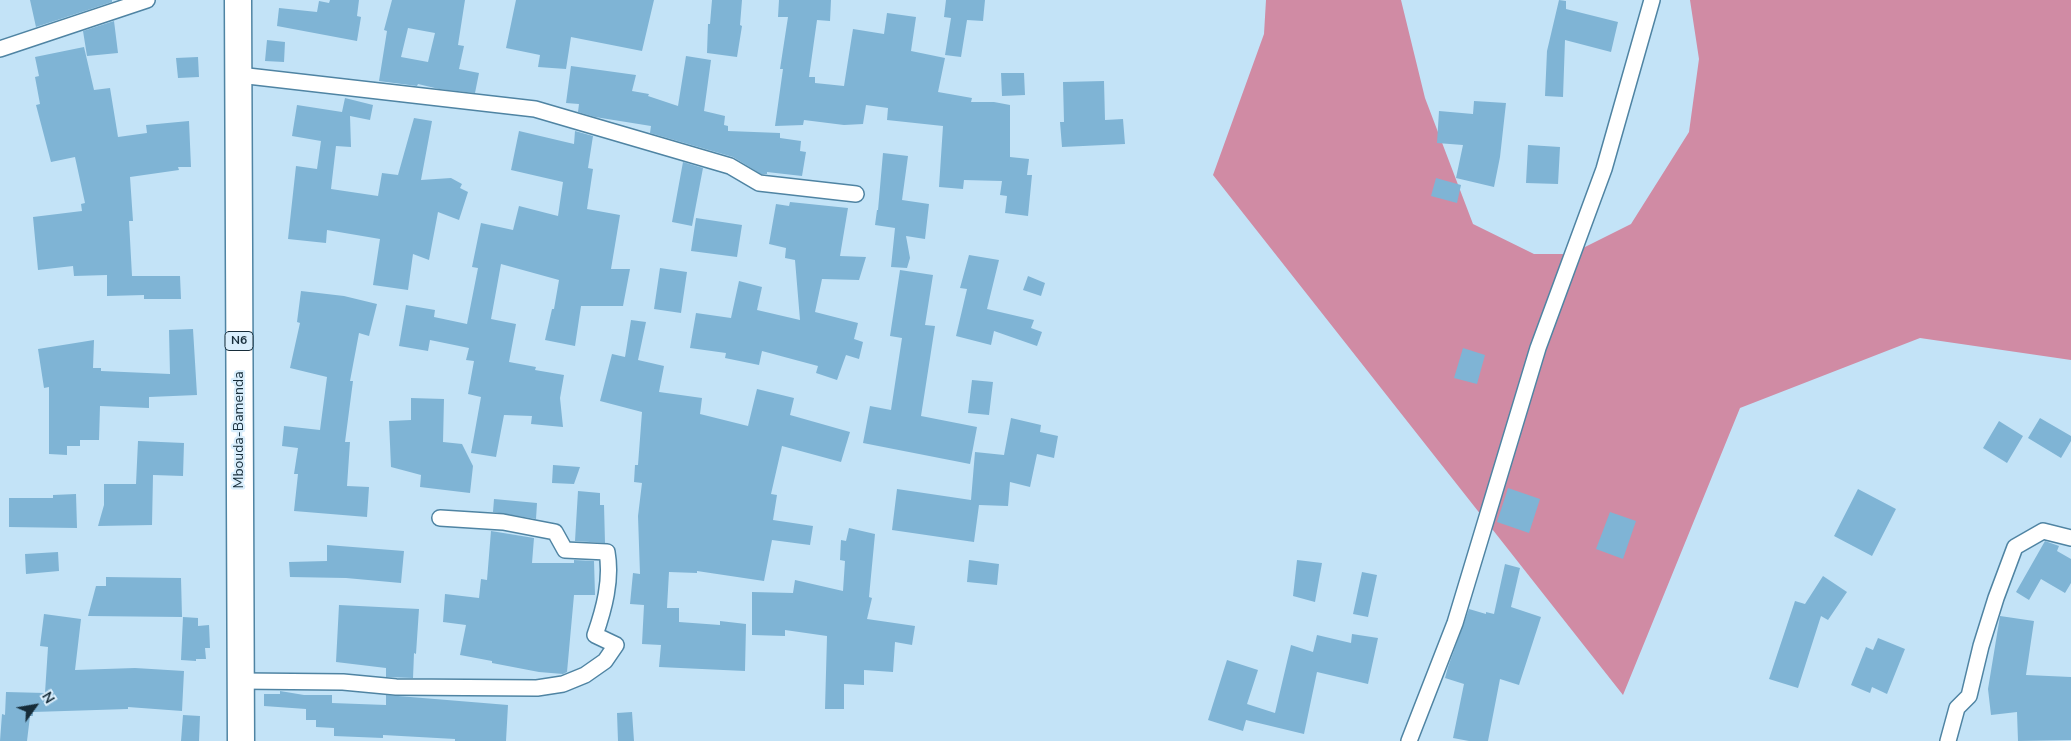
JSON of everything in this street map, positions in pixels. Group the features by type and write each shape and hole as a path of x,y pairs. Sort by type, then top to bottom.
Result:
{"highway":[{"name":"Mbouda-Bamenda","path":"238,0 240,75 241,741"}],"street":[{"path":"0,49 147,0"},
{"path":"1409,741 1455,623 1538,348 1604,169 1652,0"},
{"path":"240,75 535,109 730,166 759,183 856,194"},
{"path":"241,681 344,682 396,687 536,688 563,684 585,676 605,660 616,645 595,635 606,604 609,560 607,552 565,550 555,532 503,522 440,518"},
{"path":"1948,741 1957,708 1969,696 1996,598 2015,548 2043,531 2071,538"}],"shaded area":[{"path":"1266,0 1401,0 1425,98 1473,224 1534,254 1571,254 1631,224 1689,132 1699,59 1690,0 2071,0 2071,360 1920,338 1740,408 1623,695 1213,175 1264,34"}],"building":[{"path":"30,0 112,0 112,2 36,27"},
{"path":"330,0 359,0 357,16 361,17 357,41 277,26 279,8 317,12 319,1 329,3"},
{"path":"392,0 465,0 458,45 464,46 459,69 479,73 475,93 439,89 418,84 417,86 379,81 387,31 384,30","holes":["408,28 435,33 428,62 401,57"]},
{"path":"516,0 654,0 642,51 571,37 566,69 538,67 540,55 506,48"},
{"path":"712,0 742,0 740,25 742,26 737,57 707,53 708,24 710,24"},
{"path":"779,0 831,0 830,21 817,20 809,77 815,77 815,83 844,86 853,29 884,34 887,13 916,17 911,51 945,58 938,92 972,98 971,102 994,102 1010,105 1010,157 1029,159 1027,175 1032,175 1028,216 1005,213 1007,196 1000,195 1002,181 964,180 963,189 939,187 943,126 887,120 888,108 866,105 863,124 844,125 804,120 803,125 775,126 783,69 780,69 788,17 778,17"},
{"path":"946,0 985,0 983,21 967,20 961,57 945,55 951,18 944,17"},
{"path":"1559,0 1566,1 1566,9 1618,22 1611,52 1565,40 1563,97 1545,96 1547,51"},
{"path":"114,21 118,53 87,56 83,31"},
{"path":"267,40 285,42 284,62 265,61"},
{"path":"84,47 94,90 110,88 118,137 147,133 146,125 189,121 191,167 178,167 179,170 130,177 133,221 129,221 132,276 180,276 181,299 144,299 144,295 107,296 107,275 74,276 73,266 38,270 33,217 82,211 81,204 85,203 75,157 51,162 36,105 40,104 35,77 39,76 35,57"},
{"path":"686,56 711,60 704,111 725,116 724,125 728,126 728,131 780,133 780,138 801,141 800,151 806,152 802,176 767,172 767,174 761,174 733,157 650,133 651,126 595,117 578,112 579,104 566,103 571,66 636,75 632,91 649,94 648,96 678,106"},
{"path":"198,57 199,77 178,78 176,58"},
{"path":"1001,73 1024,73 1025,95 1002,96"},
{"path":"1104,81 1105,120 1123,119 1125,144 1062,147 1060,122 1064,122 1063,82"},
{"path":"345,98 373,105 370,120 350,116 351,147 336,146 331,189 378,196 382,173 398,175 414,118 432,121 421,180 451,178 462,184 460,188 468,192 459,220 438,212 429,260 413,254 408,290 373,285 380,239 327,230 326,243 288,239 296,166 317,169 321,141 292,136 297,105 342,112"},
{"path":"1474,101 1506,103 1500,157 1494,187 1456,178 1463,145 1437,143 1439,111 1473,114"},
{"path":"519,131 574,144 575,131 593,136 588,168 593,169 587,209 620,215 611,269 630,269 623,306 581,306 575,346 545,340 552,309 554,309 559,280 501,264 491,319 516,324 509,362 536,367 535,370 564,375 560,398 563,427 531,424 532,416 504,415 496,457 471,453 481,397 468,394 474,361 466,360 469,348 430,340 428,351 399,346 406,305 435,310 434,317 467,324 478,268 472,267 481,223 513,230 519,206 558,216 563,182 511,170"},
{"path":"1528,145 1560,147 1558,184 1526,183"},
{"path":"883,153 908,156 902,200 929,204 925,239 906,236 910,258 907,268 891,267 895,228 875,225"},
{"path":"683,162 703,168 692,226 672,222"},
{"path":"1436,178 1461,185 1457,203 1431,196"},
{"path":"790,202 848,208 840,256 866,257 859,280 822,279 815,312 858,323 854,339 863,342 859,359 846,355 837,380 816,373 818,366 762,351 759,365 725,358 726,353 690,348 696,313 731,318 739,281 762,287 757,310 800,320 795,260 785,258 786,248 769,244 776,204 789,206"},
{"path":"696,218 742,225 737,257 691,251"},
{"path":"969,255 999,260 987,309 1034,320 1031,328 1042,332 1037,346 994,331 991,345 956,336 967,289 960,288"},
{"path":"660,268 687,272 681,313 654,309"},
{"path":"900,270 933,275 925,325 935,326 921,416 977,427 970,464 863,443 870,406 891,410 902,338 890,336"},
{"path":"1028,276 1045,283 1041,296 1023,290"},
{"path":"301,291 344,296 377,304 369,336 359,333 350,381 353,381 345,442 350,442 347,486 369,487 367,517 294,511 298,474 294,474 298,448 282,446 284,426 320,430 327,377 290,368 300,323 297,322"},
{"path":"631,320 646,322 638,360 664,366 659,392 702,398 700,414 748,426 757,389 794,398 790,415 850,432 841,462 782,446 771,494 777,495 773,520 813,526 810,545 772,540 764,581 697,571 697,573 669,572 667,608 679,608 679,622 720,625 720,621 746,624 745,671 659,667 661,645 642,644 644,605 630,604 633,573 640,574 638,516 642,483 634,482 635,465 638,465 642,412 600,401 612,354 625,357"},
{"path":"193,329 197,395 149,397 149,408 100,406 99,440 80,440 80,446 67,446 67,455 49,454 49,387 44,388 38,349 94,340 93,368 101,368 101,371 170,374 169,330"},
{"path":"1463,348 1485,355 1477,384 1454,378"},
{"path":"972,380 993,382 989,415 968,413"},
{"path":"411,398 444,399 443,442 462,444 473,466 470,493 420,487 421,475 391,467 389,421 411,420"},
{"path":"1011,418 1041,425 1040,432 1058,436 1054,458 1037,454 1030,487 1010,482 1008,506 979,505 974,542 892,530 897,489 971,500 975,452 1004,455"},
{"path":"2040,418 2071,436 2071,441 2061,458 2028,438"},
{"path":"1999,421 2023,436 2007,463 1983,448"},
{"path":"138,441 184,443 183,476 153,475 152,525 98,526 104,505 104,484 136,484"},
{"path":"553,465 580,467 574,484 552,483"},
{"path":"1508,488 1540,499 1529,533 1497,522"},
{"path":"1858,489 1896,509 1872,556 1834,536"},
{"path":"578,491 600,493 600,505 604,505 605,543 575,541"},
{"path":"76,494 77,528 9,527 9,498 53,498 53,495"},
{"path":"494,499 537,503 536,519 493,512"},
{"path":"1610,512 1636,521 1623,559 1596,549"},
{"path":"849,528 875,534 869,597 872,598 867,619 915,626 912,645 895,642 893,672 864,670 864,685 844,684 844,709 825,709 827,636 785,630 785,636 752,635 752,592 793,593 795,580 843,591 845,561 840,560 841,540 846,541"},
{"path":"491,531 534,538 532,563 574,563 574,560 594,561 595,595 574,595 567,672 563,674 539,672 460,655 466,625 443,622 445,594 479,598 481,579 487,580"},
{"path":"2045,541 2059,546 2057,551 2071,559 2071,583 2065,593 2041,579 2029,600 2016,592"},
{"path":"327,545 404,551 401,583 346,578 290,577 289,562 327,561"},
{"path":"58,552 59,571 26,574 25,554"},
{"path":"969,560 999,564 997,585 967,582"},
{"path":"1297,560 1322,563 1315,602 1293,596"},
{"path":"1505,564 1520,568 1511,607 1541,617 1519,685 1500,679 1488,741 1469,741 1453,738 1464,684 1445,678 1448,667 1469,609 1486,614 1486,612 1494,614"},
{"path":"1362,572 1377,575 1368,617 1353,614"},
{"path":"1823,576 1847,592 1828,620 1821,616 1798,688 1769,679 1795,601 1805,604"},
{"path":"106,577 181,578 182,617 88,616 96,586 106,586"},
{"path":"339,605 419,609 413,678 386,677 386,668 336,662"},
{"path":"44,614 81,619 75,670 135,668 184,671 182,711 128,707 128,709 33,712 33,716 30,716 27,741 0,741 2,714 5,715 6,692 45,693 48,647 40,646"},
{"path":"2000,616 2034,621 2026,675 2071,677 2071,740 2018,741 2017,712 1991,715 1988,689"},
{"path":"183,617 198,618 198,626 209,625 210,648 205,648 206,659 196,659 196,661 181,660"},
{"path":"1352,634 1378,638 1368,684 1317,672 1304,734 1246,720 1243,731 1208,720 1227,660 1258,670 1247,704 1275,713 1291,645 1313,652 1317,635 1351,643"},
{"path":"1878,638 1905,649 1887,694 1872,687 1870,693 1851,685 1866,647 1873,650"},
{"path":"280,691 304,695 332,695 332,703 386,705 386,695 508,705 506,741 455,741 455,739 383,735 383,738 334,736 334,728 316,727 316,720 306,720 306,709 264,706 264,694 280,694"},
{"path":"632,712 634,741 618,741 617,713"},
{"path":"183,715 200,716 199,741 181,741"}]}
